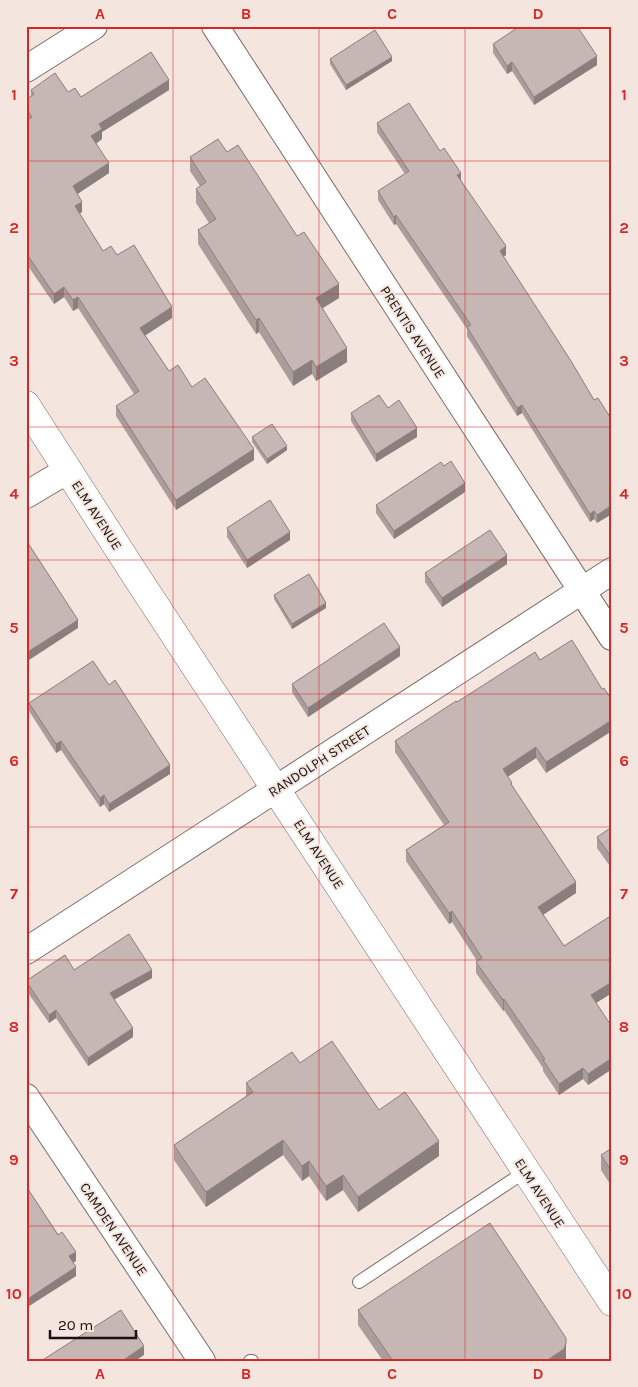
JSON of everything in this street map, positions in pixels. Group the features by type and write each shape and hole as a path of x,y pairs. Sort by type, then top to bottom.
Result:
{"main road":[{"name":"ELM AVENUE","path":"26,405 612,1302"}],"street":[{"path":"26,69 94,26"},
{"name":"PRENTIS AVENUE","path":"215,26 612,637"},
{"path":"26,495 68,470"},
{"name":"RANDOLPH STREET","path":"26,951 612,572"},
{"name":"CAMDEN AVENUE","path":"26,1097 202,1361"}],"lane":[{"path":"359,1282 526,1171"}],"building":[{"path":"520,26 577,26 597,56 534,97 512,62 507,66 493,44"},
{"path":"375,30 392,57 346,85 330,59"},
{"path":"151,52 169,80 99,124 102,129 91,136 109,163 73,186 82,202 75,206 103,251 111,246 117,255 134,245 172,307 140,328 169,371 178,365 192,387 205,378 254,449 176,500 116,406 139,391 78,297 73,300 64,287 54,294 26,253 26,121 32,117 26,108 26,100 34,94 31,90 55,73 68,92 75,88 81,97"},
{"path":"409,103 440,151 444,148 461,173 457,175 506,246 500,251 594,400 598,398 612,420 612,505 597,515 594,511 590,514 522,405 517,408 467,327 471,325 396,215 394,217 378,191 409,171 377,123"},
{"path":"218,139 227,152 238,145 297,236 304,232 339,284 316,298 347,348 316,367 312,360 293,372 259,318 256,320 198,230 216,219 196,189 206,182 190,157"},
{"path":"379,395 388,408 399,400 417,428 376,454 351,413"},
{"path":"272,424 287,446 267,459 252,437"},
{"path":"451,461 465,483 394,531 376,505 441,462 444,466"},
{"path":"270,500 290,532 247,560 227,528"},
{"path":"490,530 507,555 442,598 425,573"},
{"path":"26,540 78,620 26,653"},
{"path":"309,574 326,603 292,624 274,595"},
{"path":"384,623 400,647 308,708 292,684"},
{"path":"572,640 602,689 604,688 612,700 612,720 546,762 536,747 503,769 576,882 538,907 564,946 612,915 612,982 591,995 612,1027 612,1058 588,1074 583,1068 559,1084 543,1060 545,1059 476,962 482,958 452,911 449,913 406,850 449,822 395,741 535,652 540,660"},
{"path":"93,661 109,685 115,680 170,765 109,804 104,795 100,798 61,741 56,744 29,703"},
{"path":"612,827 612,858 597,837"},
{"path":"129,934 152,970 110,993 133,1028 88,1058 56,1010 49,1015 26,981 65,955 74,970"},
{"path":"332,1041 379,1110 405,1092 439,1141 358,1197 343,1175 326,1186 309,1161 302,1166 283,1140 206,1192 174,1145 253,1092 246,1083 292,1052 300,1063"},
{"path":"612,1148 612,1172 601,1155"},
{"path":"26,1186 58,1235 62,1232 76,1252 69,1256 76,1267 29,1298 26,1294"},
{"path":"490,1223 566,1338 564,1349 546,1361 393,1361 358,1310"},
{"path":"121,1310 144,1346 122,1361 41,1361"}]}
